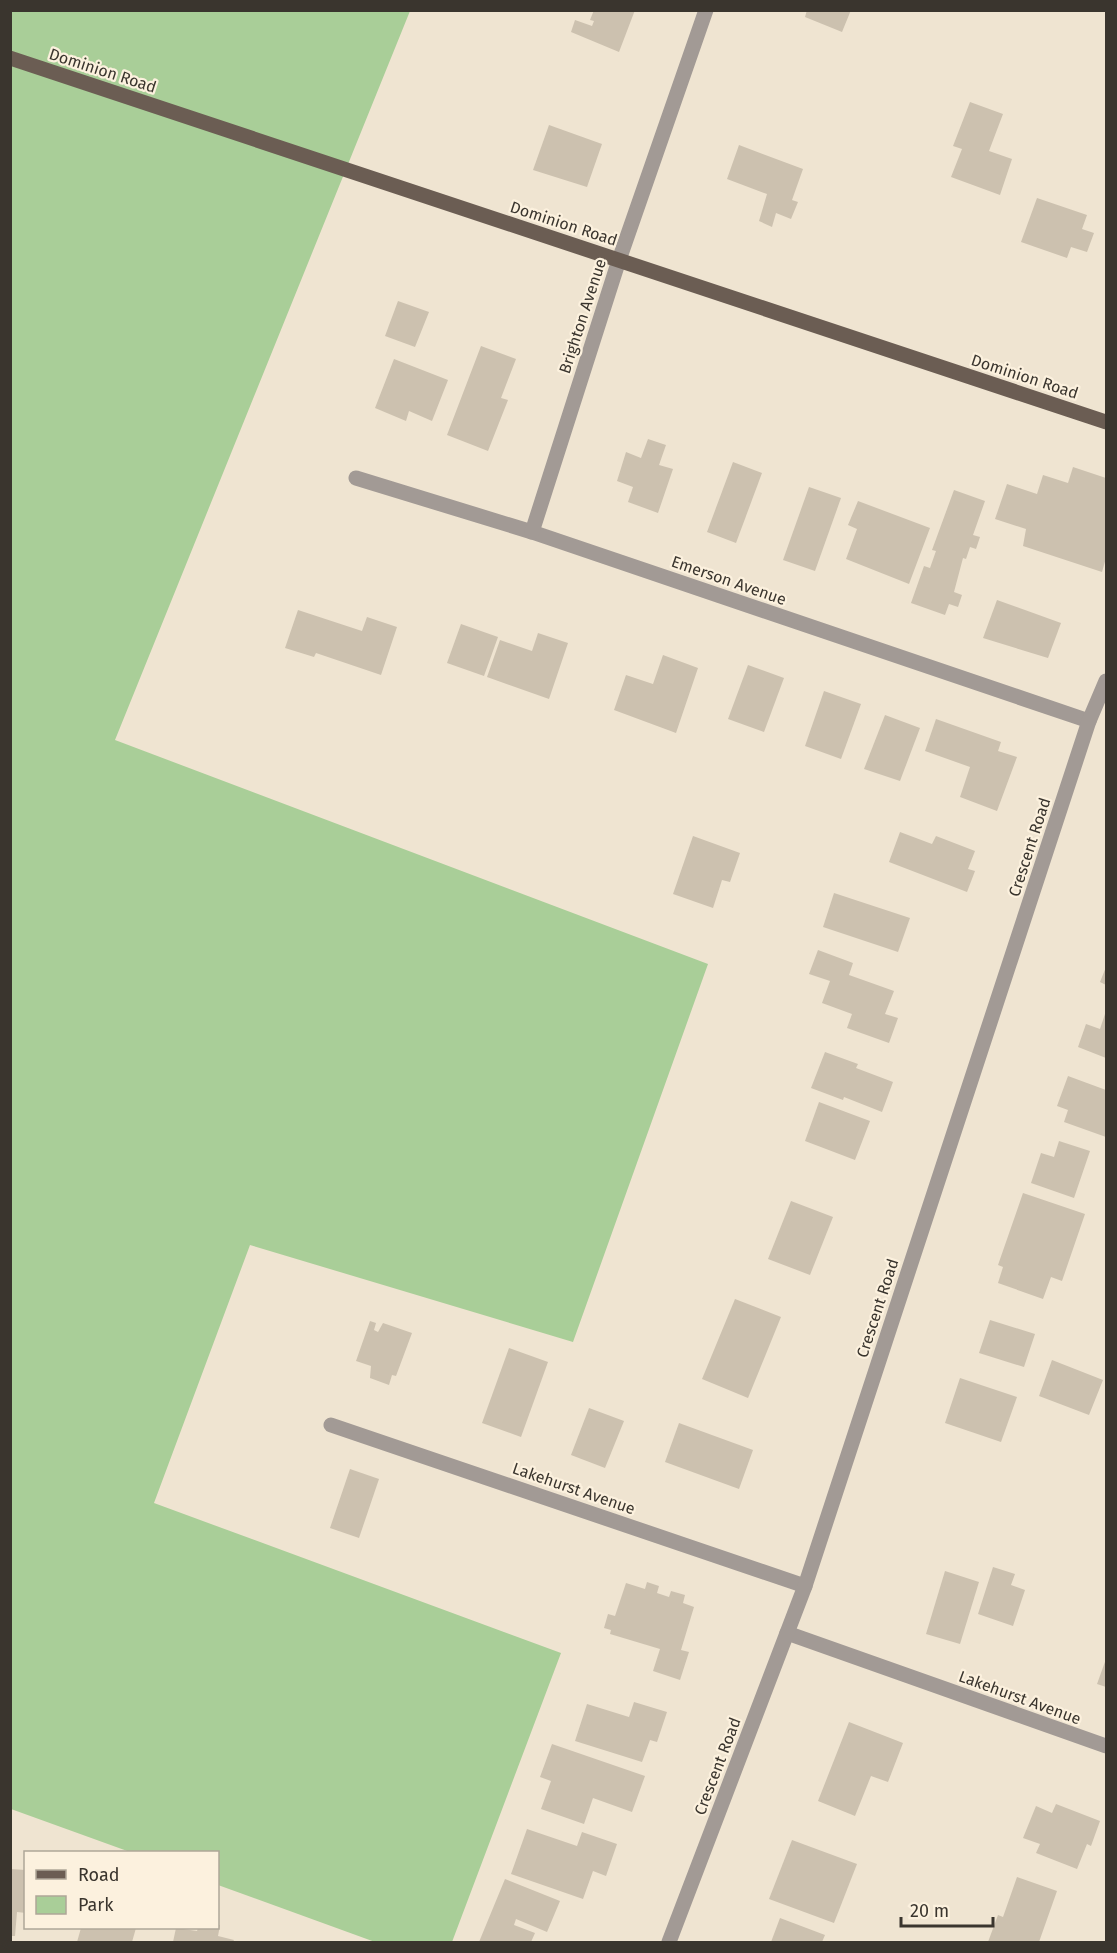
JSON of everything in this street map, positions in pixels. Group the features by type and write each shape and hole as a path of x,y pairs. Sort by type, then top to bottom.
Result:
{"main road":[{"name":"Dominion Road","path":"10,58 1107,422"}],"street":[{"name":"Brighton Avenue","path":"532,532 619,260 706,10"},
{"name":"Emerson Avenue","path":"356,478 532,532 1089,721"},
{"name":"Crescent Road","path":"669,1942 805,1586 1089,721 1107,681"},
{"name":"Lakehurst Avenue","path":"331,1425 805,1586"},
{"name":"Lakehurst Avenue","path":"787,1633 1107,1746"}],"green space":[{"path":"10,11 410,11 115,740 708,964 573,1342 250,1245 154,1503 561,1653 452,1942 375,1942 219,1885 219,1851 127,1851 11,1809"}],"building":[{"path":"594,10 635,10 619,52 571,32 575,20 592,26 594,21 590,20"},
{"path":"807,10 851,10 842,32 805,17"},
{"path":"970,102 1003,114 989,151 1012,159 1000,195 951,177 962,149 953,146"},
{"path":"549,125 602,144 587,187 533,170"},
{"path":"739,145 803,169 792,200 798,202 791,219 776,213 772,227 759,221 767,194 727,179"},
{"path":"1037,198 1087,215 1082,229 1094,233 1087,252 1071,247 1067,258 1021,242"},
{"path":"398,301 429,312 415,347 385,336"},
{"path":"481,346 516,359 501,398 508,400 488,451 447,435"},
{"path":"394,359 448,380 432,421 409,411 406,421 375,408"},
{"path":"648,439 666,445 659,465 673,469 658,513 628,502 633,487 617,481 626,452 641,458"},
{"path":"733,462 762,473 736,543 707,532"},
{"path":"1073,467 1106,478 1106,558 1102,572 1023,546 1026,529 995,519 1007,484 1037,494 1043,475 1068,483"},
{"path":"809,487 841,498 815,571 783,560"},
{"path":"954,490 985,501 973,535 980,537 976,549 970,547 966,559 963,558 954,592 962,595 958,607 949,604 945,615 911,603 924,566 930,568 936,551 932,550"},
{"path":"858,501 930,528 909,584 846,559 857,529 848,525"},
{"path":"997,600 1061,623 1048,658 983,638"},
{"path":"298,610 362,631 367,617 397,627 381,675 316,653 314,657 285,648"},
{"path":"461,624 498,637 484,676 447,663"},
{"path":"538,633 568,643 549,699 487,677 500,640 532,651"},
{"path":"663,655 698,668 676,733 614,710 626,675 653,684"},
{"path":"748,665 784,678 764,732 728,719"},
{"path":"824,691 861,704 841,759 805,746"},
{"path":"885,715 920,728 900,781 864,769"},
{"path":"936,719 1001,742 998,751 1017,757 997,811 960,797 970,767 925,751"},
{"path":"900,832 932,844 936,836 975,851 968,869 975,871 967,892 889,862"},
{"path":"693,836 740,853 730,882 722,880 713,908 673,894"},
{"path":"834,893 910,918 898,952 823,927"},
{"path":"818,950 853,963 849,975 894,991 885,1014 898,1018 889,1043 847,1028 852,1014 822,1003 830,981 809,974"},
{"path":"1106,967 1106,985 1100,982"},
{"path":"1106,1011 1106,1058 1078,1047 1086,1024 1100,1029"},
{"path":"825,1052 858,1064 856,1068 893,1082 882,1112 844,1097 843,1100 811,1088"},
{"path":"1068,1076 1106,1090 1106,1137 1064,1122 1068,1110 1057,1106"},
{"path":"819,1102 870,1121 855,1160 805,1141"},
{"path":"1059,1141 1090,1151 1074,1198 1031,1183 1041,1153 1054,1157"},
{"path":"1023,1193 1085,1214 1062,1281 1051,1277 1043,1299 998,1283 1003,1267 998,1265"},
{"path":"791,1201 833,1217 810,1275 768,1259"},
{"path":"735,1299 781,1317 748,1398 702,1379"},
{"path":"990,1320 1035,1334 1024,1367 979,1353"},
{"path":"370,1321 376,1323 374,1330 378,1332 383,1323 412,1333 396,1376 392,1375 389,1385 370,1378 371,1366 356,1361"},
{"path":"509,1348 548,1362 521,1437 482,1423"},
{"path":"1052,1360 1103,1380 1089,1415 1039,1396"},
{"path":"960,1378 1017,1397 1001,1442 945,1423"},
{"path":"589,1408 624,1421 605,1468 571,1455"},
{"path":"679,1423 753,1450 739,1489 665,1462"},
{"path":"350,1469 379,1479 359,1538 330,1528"},
{"path":"993,1567 1015,1574 1011,1585 1025,1590 1013,1626 978,1614"},
{"path":"945,1571 979,1582 960,1644 926,1634"},
{"path":"647,1582 659,1586 657,1593 669,1597 671,1591 685,1595 683,1603 694,1607 681,1650 689,1652 680,1680 653,1671 660,1649 610,1634 611,1630 604,1628 608,1614 615,1616 626,1583 645,1589"},
{"path":"1106,1659 1106,1687 1097,1684"},
{"path":"634,1702 667,1712 657,1742 650,1740 642,1762 575,1741 587,1704 629,1717"},
{"path":"849,1722 903,1743 888,1782 871,1776 855,1816 818,1801"},
{"path":"552,1744 645,1776 632,1812 593,1798 584,1824 541,1809 551,1781 540,1777"},
{"path":"1056,1804 1100,1821 1091,1846 1087,1844 1077,1869 1036,1853 1040,1844 1023,1838 1036,1806 1052,1813"},
{"path":"527,1829 577,1846 582,1832 617,1844 606,1876 593,1871 583,1899 511,1874"},
{"path":"792,1840 857,1864 834,1923 769,1899"},
{"path":"10,1869 24,1870 24,1913 17,1912 15,1936 10,1936"},
{"path":"1017,1877 1057,1891 1039,1942 988,1942 998,1915 1003,1917"},
{"path":"505,1879 560,1901 547,1932 516,1919 514,1925 535,1933 531,1942 479,1942"},
{"path":"780,1918 825,1935 822,1942 771,1942"},
{"path":"220,1925 218,1936 234,1940 233,1942 173,1942 176,1929 197,1931 198,1929 219,1929"},
{"path":"81,1929 136,1929 132,1942 77,1942"}]}
